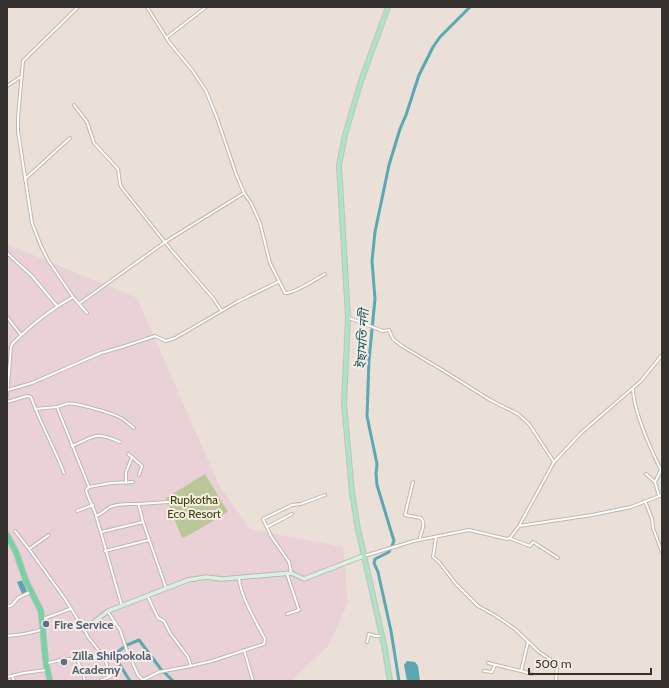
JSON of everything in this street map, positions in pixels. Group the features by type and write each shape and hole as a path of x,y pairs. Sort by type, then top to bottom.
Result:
{"highway":[{"path":"7,535 31,591 41,610 46,664 50,681"}],"main road":[{"path":"388,7 361,81 340,159 348,318 345,412 355,517 382,636 390,681"}],"street":[{"path":"78,7 36,50 24,60 18,124 32,223 48,260 87,313"},
{"path":"147,7 166,38 206,91 244,193 251,203 260,223 270,263 278,282 286,294 325,274"},
{"path":"166,38 206,7"},
{"path":"7,86 22,76"},
{"path":"74,105 87,122 94,143 118,169 122,188 165,242 213,298 221,310"},
{"path":"25,180 70,138"},
{"path":"80,303 165,242 244,193"},
{"path":"7,253 32,276 57,306"},
{"path":"8,390 32,383 101,353 122,348 155,336 163,341 168,341 221,310 278,282"},
{"path":"7,396 11,347 13,343 20,335 57,306 74,297"},
{"path":"7,317 20,335"},
{"path":"348,318 383,331 389,330 393,339 402,346 490,400 518,414 528,424 554,462"},
{"path":"509,538 519,526 554,462 581,433 641,381 662,355"},
{"path":"633,388 633,397 641,422 650,448 661,470 655,482"},
{"path":"7,402 29,396 31,397 35,410 64,473"},
{"path":"35,410 71,404 96,409 122,419 134,428"},
{"path":"57,407 89,487 86,490 93,505 122,606"},
{"path":"72,446 93,436 99,435 120,442"},
{"path":"128,454 142,466 139,475"},
{"path":"126,483 126,472 132,457"},
{"path":"519,526 581,518 631,507 661,495 655,482 646,474"},
{"path":"89,487 111,483 132,482"},
{"path":"413,482 406,515 421,518 423,520 424,524 420,540"},
{"path":"287,614 299,610 289,574 288,560 263,520 292,505 301,504 325,495"},
{"path":"645,501 662,552"},
{"path":"96,516 107,511 109,508 123,504 168,502"},
{"path":"139,504 143,522 166,588"},
{"path":"77,511 93,505"},
{"path":"267,527 292,514"},
{"path":"101,532 143,522"},
{"path":"84,630 108,611 188,580 206,577 222,580 289,574 304,579 381,550 414,541 469,530 509,538 530,546 533,542 558,558"},
{"path":"15,531 65,599 88,637 104,657 111,676 100,681"},
{"path":"29,549 49,535"},
{"path":"436,537 432,557 439,562 456,584 478,606 502,620 539,652 557,664 556,681"},
{"path":"105,551 149,540"},
{"path":"108,611 120,630 121,636 138,675 143,681 159,672 212,661 262,645 266,640 242,592 240,578"},
{"path":"7,607 12,605 18,598 31,591"},
{"path":"147,596 159,620 164,621 170,633 188,657 191,666"},
{"path":"42,619 70,608"},
{"path":"7,636 43,630"},
{"path":"367,642 369,634 382,636"},
{"path":"521,671 528,642"},
{"path":"244,650 253,681"},
{"path":"46,664 61,660 76,660 79,663 85,681"},
{"path":"488,664 532,674"},
{"path":"484,671 492,672 495,665"},
{"path":"7,677 24,672 48,670"},
{"path":"12,676 14,681"}],"shaded area":[{"path":"7,244 137,298 220,487 250,529 343,547 348,603 328,646 291,681 7,681"}],"green space":[{"name":"Rupkotha Eco Resort","path":"205,474 228,512 182,538 166,498"}],"water":[{"path":"23,580 27,592 22,594 17,582"},
{"path":"407,661 415,662 418,666 420,681 407,681 404,665"}],"waterway":[{"name":"ইছামতি নদী","path":"399,681 391,631 378,572 374,563 375,559 389,552 394,541 377,485 377,464 367,416 369,360 375,299 372,261 375,232 389,165 419,75 433,47 440,37 470,7"},
{"name":"ইছামতি নদী","path":"130,681 118,662 116,653 127,645 139,640 160,668 173,681"}],"place":[{"name":"Fire Service","path":"46,624"},
{"name":"Zilla Shilpokola Academy","path":"64,662"}]}
